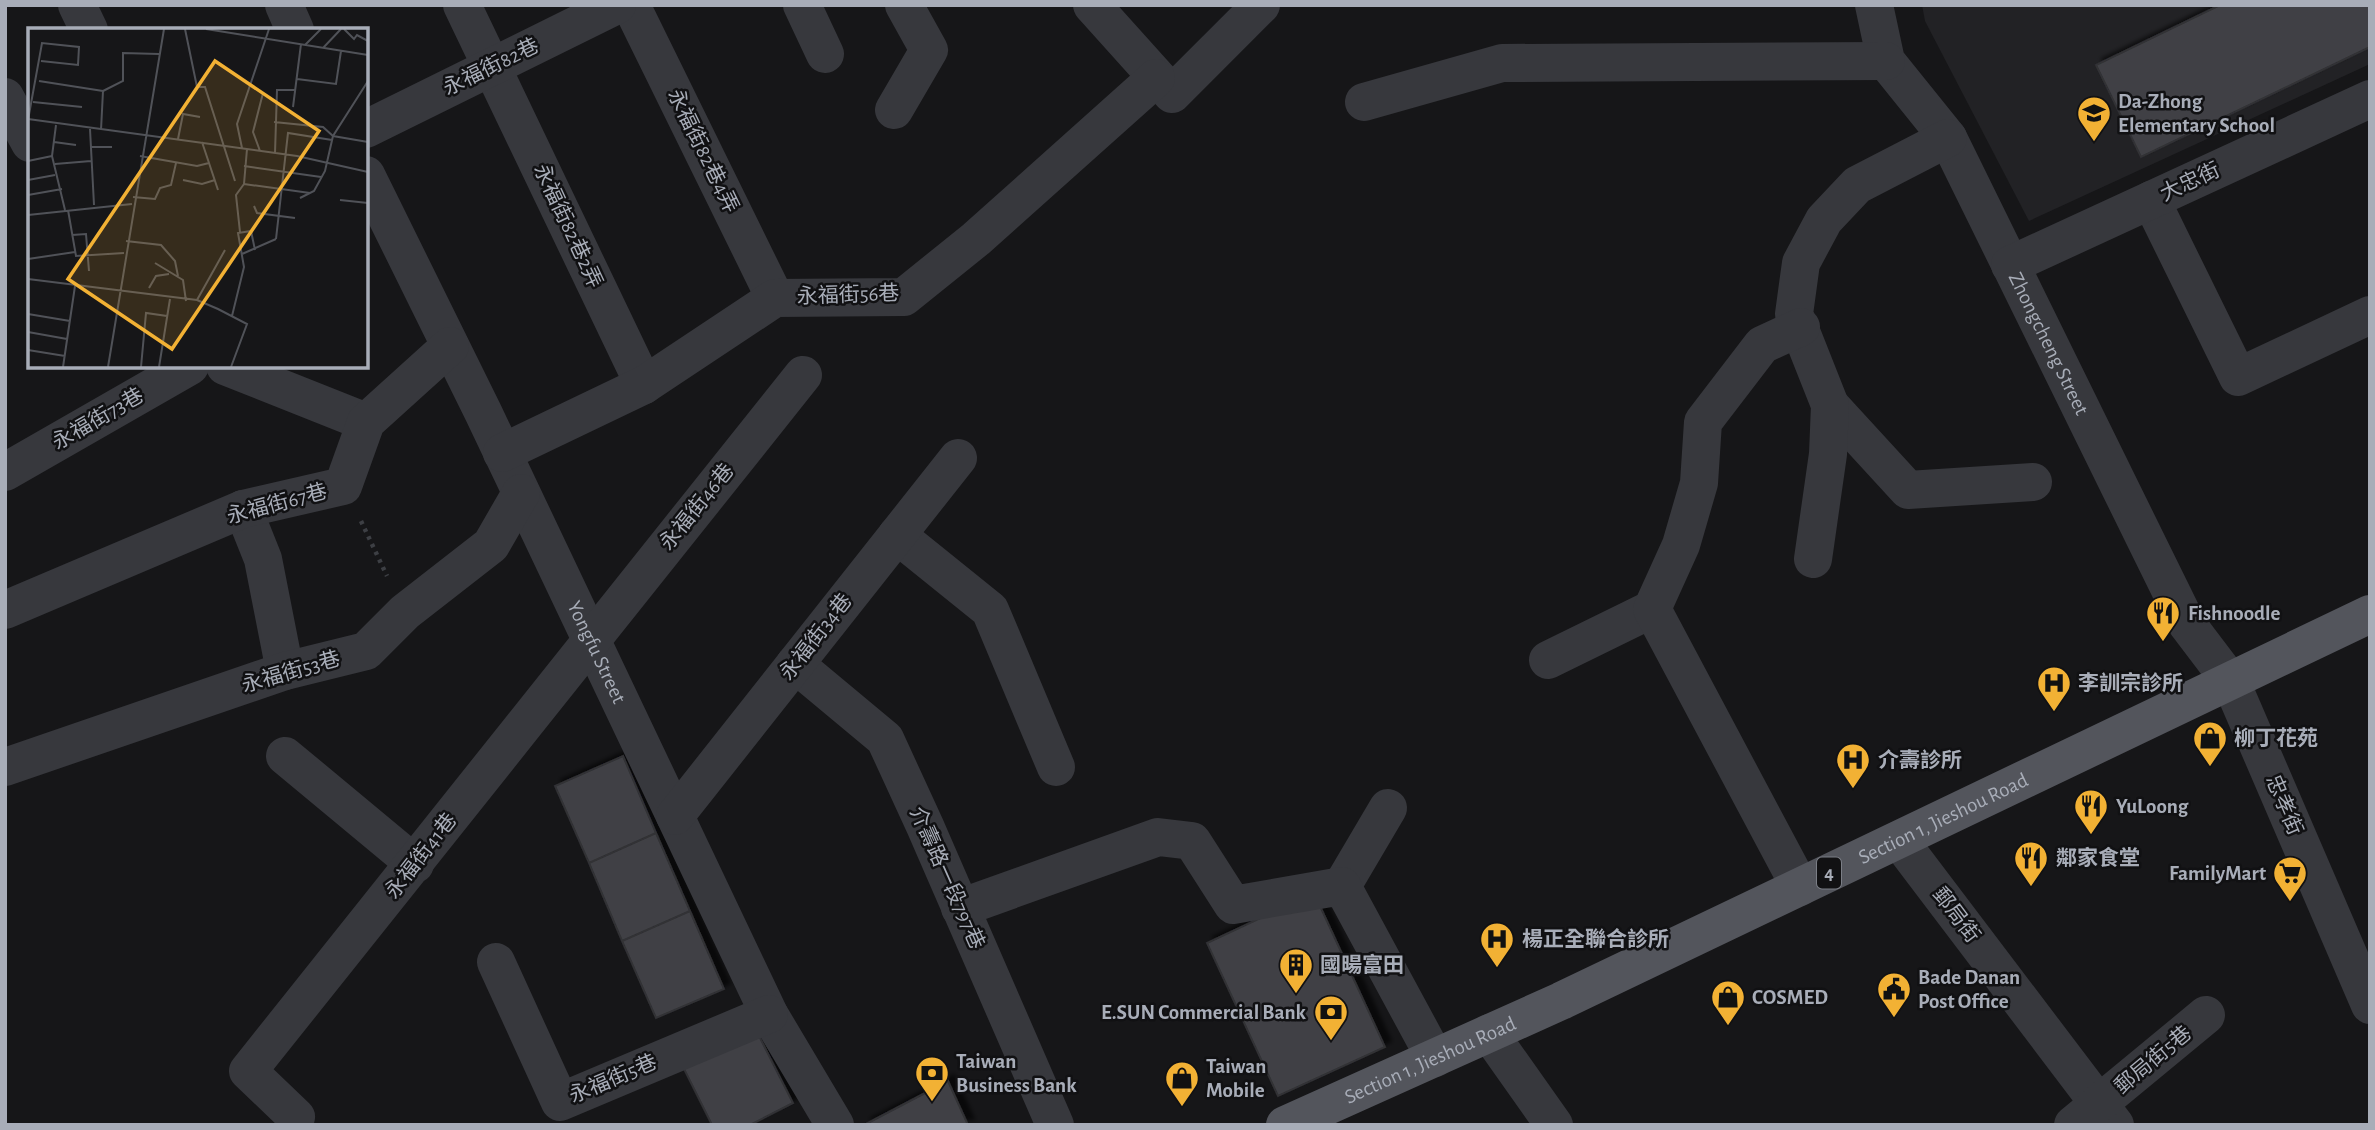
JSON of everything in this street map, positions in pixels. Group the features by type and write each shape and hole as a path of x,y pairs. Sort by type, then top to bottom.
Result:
{"main road":[{"name":"Section 1, Jieshou Road","path":"1285,1125 1561,1001 2370,614"}],"street":[{"path":"77,5 88,28"},
{"path":"284,5 294,28"},
{"name":"永福街82巷2弄","path":"462,5 644,385"},
{"name":"永福街82巷","path":"368,128 617,5"},
{"name":"永福街82巷4弄","path":"631,5 775,298"},
{"path":"802,5 825,54"},
{"path":"894,110 929,50 904,5"},
{"path":"1092,5 1172,94 1261,5"},
{"name":"Zhongcheng Street","path":"1874,5 1886,61 1948,138 2187,625 2231,682"},
{"path":"1364,102 1502,63 1886,61"},
{"name":"永福街56巷","path":"502,453 644,385 775,298 904,297 976,239 1156,78"},
{"path":"5,97 28,139"},
{"name":"大忠街","path":"2010,265 2370,99"},
{"path":"1948,138 1857,185 1824,220 1801,262 1794,314 1830,405 1908,490 2033,482"},
{"name":"Yongfu Street","path":"368,184 378,232 450,345 769,1014 835,1125"},
{"path":"2151,200 2238,377 2370,315"},
{"path":"1548,660 1652,609 1681,545 1699,483 1703,422 1762,345 1801,327"},
{"name":"永福街67巷","path":"5,610 243,509 344,486 366,422 450,345"},
{"path":"230,368 366,422"},
{"name":"永福街73巷","path":"5,472 169,371"},
{"name":"永福街46巷","path":"590,639 803,375"},
{"path":"1813,559 1828,454 1830,405"},
{"name":"永福街34巷","path":"675,816 958,458"},
{"name":"永福街53巷","path":"5,767 285,671 366,651 405,612 492,545 521,494"},
{"path":"243,509 263,559 285,671"},
{"path":"897,535 990,610 1056,767"},
{"path":"1652,609 1800,887"},
{"name":"永福街41巷","path":"294,1125 296,1117 248,1071 590,639"},
{"name":"介壽路一段797巷","path":"795,664 884,739 1055,1125"},
{"name":"忠孝街","path":"2231,682 2370,1005"},
{"path":"285,756 415,863"},
{"path":"960,908 1157,837 1192,841 1233,905 1342,886 1388,808"},
{"name":"郵局街","path":"1899,840 2096,1118"},
{"path":"1342,886 1435,1058"},
{"name":"永福街5巷","path":"496,962 560,1102 769,1014"},
{"name":"郵局街5巷","path":"2096,1118 2206,1015"},
{"path":"1489,1033 1554,1125"}],"path":[{"path":"344,486 405,612"}],"shaded area":[{"name":"Da-Zhong Elementary School","path":"1922,5 2370,5 2370,64 2029,221 1925,21"}],"building":[{"path":"2220,5 2370,5 2370,47 2141,157 2096,65"},
{"path":"623,756 656,833 589,863 555,786"},
{"path":"656,833 690,911 622,941 589,863"},
{"name":"國暘富田","path":"1314,893 1385,1047 1278,1096 1207,943"},
{"path":"690,911 724,989 656,1018 622,941"},
{"path":"756,1030 793,1103 750,1125 712,1125 683,1067"},
{"name":"Taiwan Business Bank","path":"948,1081 968,1125 864,1125"}],"place":[{"name":"Da-Zhong Elementary School","path":"2094,143"},
{"name":"Fishnoodle","path":"2163,643"},
{"name":"李訓宗診所","path":"2054,713"},
{"name":"柳丁花苑","path":"2210,768"},
{"name":"介壽診所","path":"1853,790"},
{"name":"YuLoong","path":"2091,836"},
{"name":"鄰家食堂","path":"2031,888"},
{"name":"FamilyMart","path":"2290,903"},
{"name":"楊正全聯合診所","path":"1497,969"},
{"name":"國暘富田","path":"1296,995"},
{"name":"Bade Danan Post Office","path":"1894,1019"},
{"name":"COSMED","path":"1728,1027"},
{"name":"E.SUN Commercial Bank","path":"1331,1042"},
{"name":"Taiwan Business Bank","path":"932,1103"},
{"name":"Taiwan Mobile","path":"1182,1108"}]}
